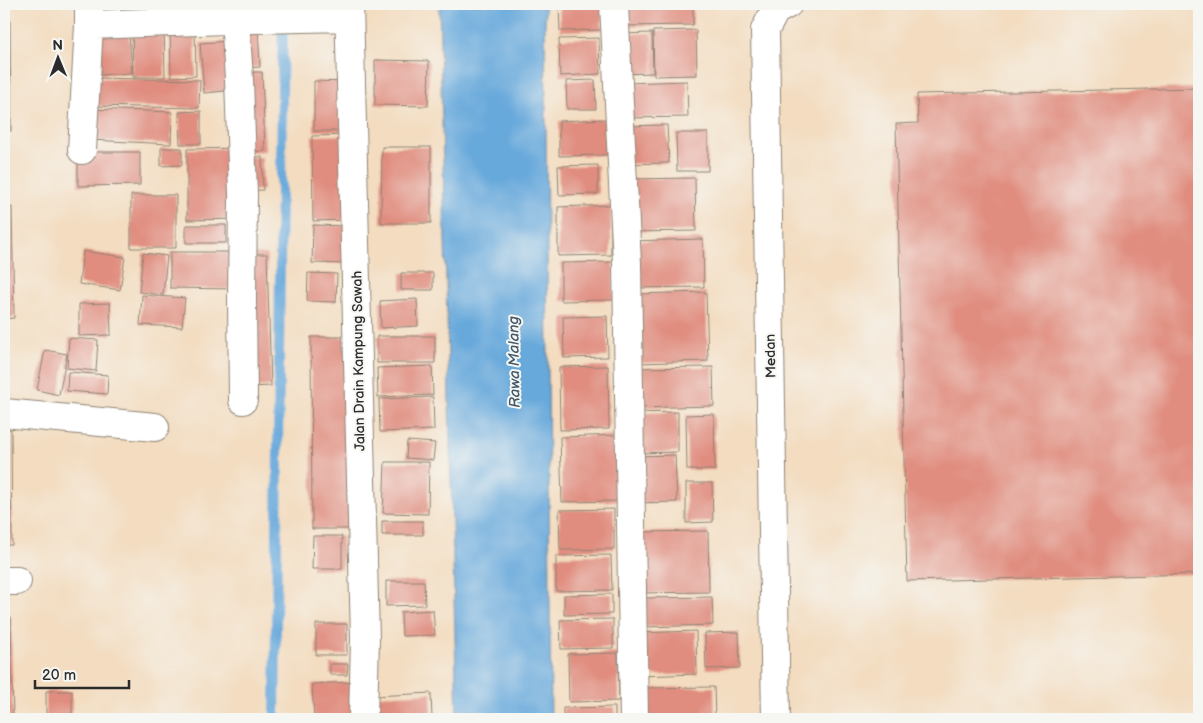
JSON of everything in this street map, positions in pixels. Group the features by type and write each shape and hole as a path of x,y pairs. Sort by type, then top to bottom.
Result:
{"street":[{"path":"614,4 627,263 634,719"},
{"name":"Medan","path":"776,719 765,30 775,10 788,4"},
{"path":"82,150 89,14 244,19 308,18 349,10"},
{"name":"Jalan Drain Kampung Sawah","path":"349,10 365,639 363,719"},
{"path":"243,400 243,194 239,79 244,19"},
{"path":"4,413 155,427"}],"water":[{"name":"Rawa Malang","path":"439,4 545,4 551,719 457,719"}],"building":[{"path":"559,4 602,4 602,30 560,31"},
{"path":"620,4 693,4 693,25 621,26"},
{"path":"4,18 10,18 11,131 4,132"},
{"path":"132,24 164,24 165,77 133,77"},
{"path":"195,26 196,76 171,77 170,27"},
{"path":"258,26 260,67 243,68 241,27"},
{"path":"696,30 697,75 654,76 653,31"},
{"path":"129,32 132,73 96,75 93,34"},
{"path":"652,33 653,73 618,74 617,34"},
{"path":"599,38 600,74 560,76 559,39"},
{"path":"231,41 235,90 204,93 200,43"},
{"path":"375,60 429,61 428,106 375,105"},
{"path":"244,72 262,72 265,151 247,152"},
{"path":"89,78 200,80 199,108 88,106"},
{"path":"595,80 596,109 567,109 566,81"},
{"path":"314,81 348,82 348,131 314,131"},
{"path":"687,81 688,117 625,118 625,83"},
{"path":"1199,88 1199,574 907,581 896,124 918,123 917,94"},
{"path":"91,109 172,112 171,144 90,140"},
{"path":"201,111 201,144 180,144 179,112"},
{"path":"606,119 607,155 559,156 559,121"},
{"path":"667,125 669,163 623,164 622,126"},
{"path":"676,133 708,133 708,171 677,171"},
{"path":"351,135 352,220 313,221 312,136"},
{"path":"382,147 431,147 431,223 381,223"},
{"path":"161,148 182,148 182,165 161,166"},
{"path":"239,148 239,219 187,220 187,149"},
{"path":"78,152 140,152 140,185 78,186"},
{"path":"247,157 262,157 263,190 247,191"},
{"path":"598,165 598,194 559,195 558,166"},
{"path":"695,178 696,231 629,232 628,179"},
{"path":"131,195 176,195 176,248 131,248"},
{"path":"611,205 611,255 558,256 558,207"},
{"path":"4,207 12,207 14,318 4,319"},
{"path":"186,225 226,225 226,243 186,243"},
{"path":"313,225 349,226 348,264 312,263"},
{"path":"703,239 704,287 631,288 629,241"},
{"path":"83,251 125,257 120,290 79,284"},
{"path":"170,252 235,252 235,289 170,288"},
{"path":"143,253 167,256 163,295 139,292"},
{"path":"246,254 267,254 271,386 250,387"},
{"path":"613,262 614,300 561,301 561,263"},
{"path":"308,273 337,274 336,302 307,301"},
{"path":"401,273 433,273 433,290 401,290"},
{"path":"706,292 708,361 638,363 637,294"},
{"path":"142,295 185,298 182,327 140,325"},
{"path":"417,299 418,326 381,328 380,301"},
{"path":"110,303 111,335 79,336 79,304"},
{"path":"607,316 608,357 564,358 563,317"},
{"path":"377,336 435,336 435,363 377,363"},
{"path":"311,337 349,337 350,529 312,529"},
{"path":"69,338 98,340 96,371 67,368"},
{"path":"45,350 67,354 59,395 37,390"},
{"path":"432,366 433,395 378,397 377,368"},
{"path":"608,366 609,429 560,430 559,367"},
{"path":"713,367 714,406 632,408 631,368"},
{"path":"68,372 108,375 107,394 67,391"},
{"path":"433,397 434,430 380,432 379,399"},
{"path":"678,412 678,452 635,453 634,413"},
{"path":"714,414 715,470 687,470 686,415"},
{"path":"4,429 11,429 12,545 4,545"},
{"path":"618,435 620,501 562,502 560,437"},
{"path":"407,441 435,443 433,460 406,458"},
{"path":"675,455 677,502 634,503 633,456"},
{"path":"385,462 429,462 428,514 383,513"},
{"path":"686,483 712,483 713,522 686,523"},
{"path":"614,509 614,549 560,550 559,510"},
{"path":"382,521 423,521 423,535 382,535"},
{"path":"708,531 709,592 641,593 640,532"},
{"path":"313,536 342,536 342,569 312,569"},
{"path":"611,555 612,590 556,591 556,556"},
{"path":"386,581 424,581 425,605 386,606"},
{"path":"612,594 612,614 564,615 564,595"},
{"path":"712,597 713,625 644,627 644,598"},
{"path":"433,610 435,635 402,636 401,612"},
{"path":"4,617 11,617 13,719 4,719"},
{"path":"613,619 613,648 561,649 560,620"},
{"path":"316,624 347,624 347,655 316,655"},
{"path":"696,631 697,674 638,676 637,633"},
{"path":"739,632 740,668 706,669 705,633"},
{"path":"618,653 619,701 569,702 568,654"},
{"path":"330,664 348,664 347,675 330,675"},
{"path":"352,682 354,718 314,719 312,684"},
{"path":"714,687 715,719 642,719 642,688"},
{"path":"46,691 72,691 72,719 46,719"},
{"path":"431,693 432,719 376,719 375,696"},
{"path":"615,707 615,719 563,719 563,708"}],"waterway":[{"path":"275,719 283,4"}]}
